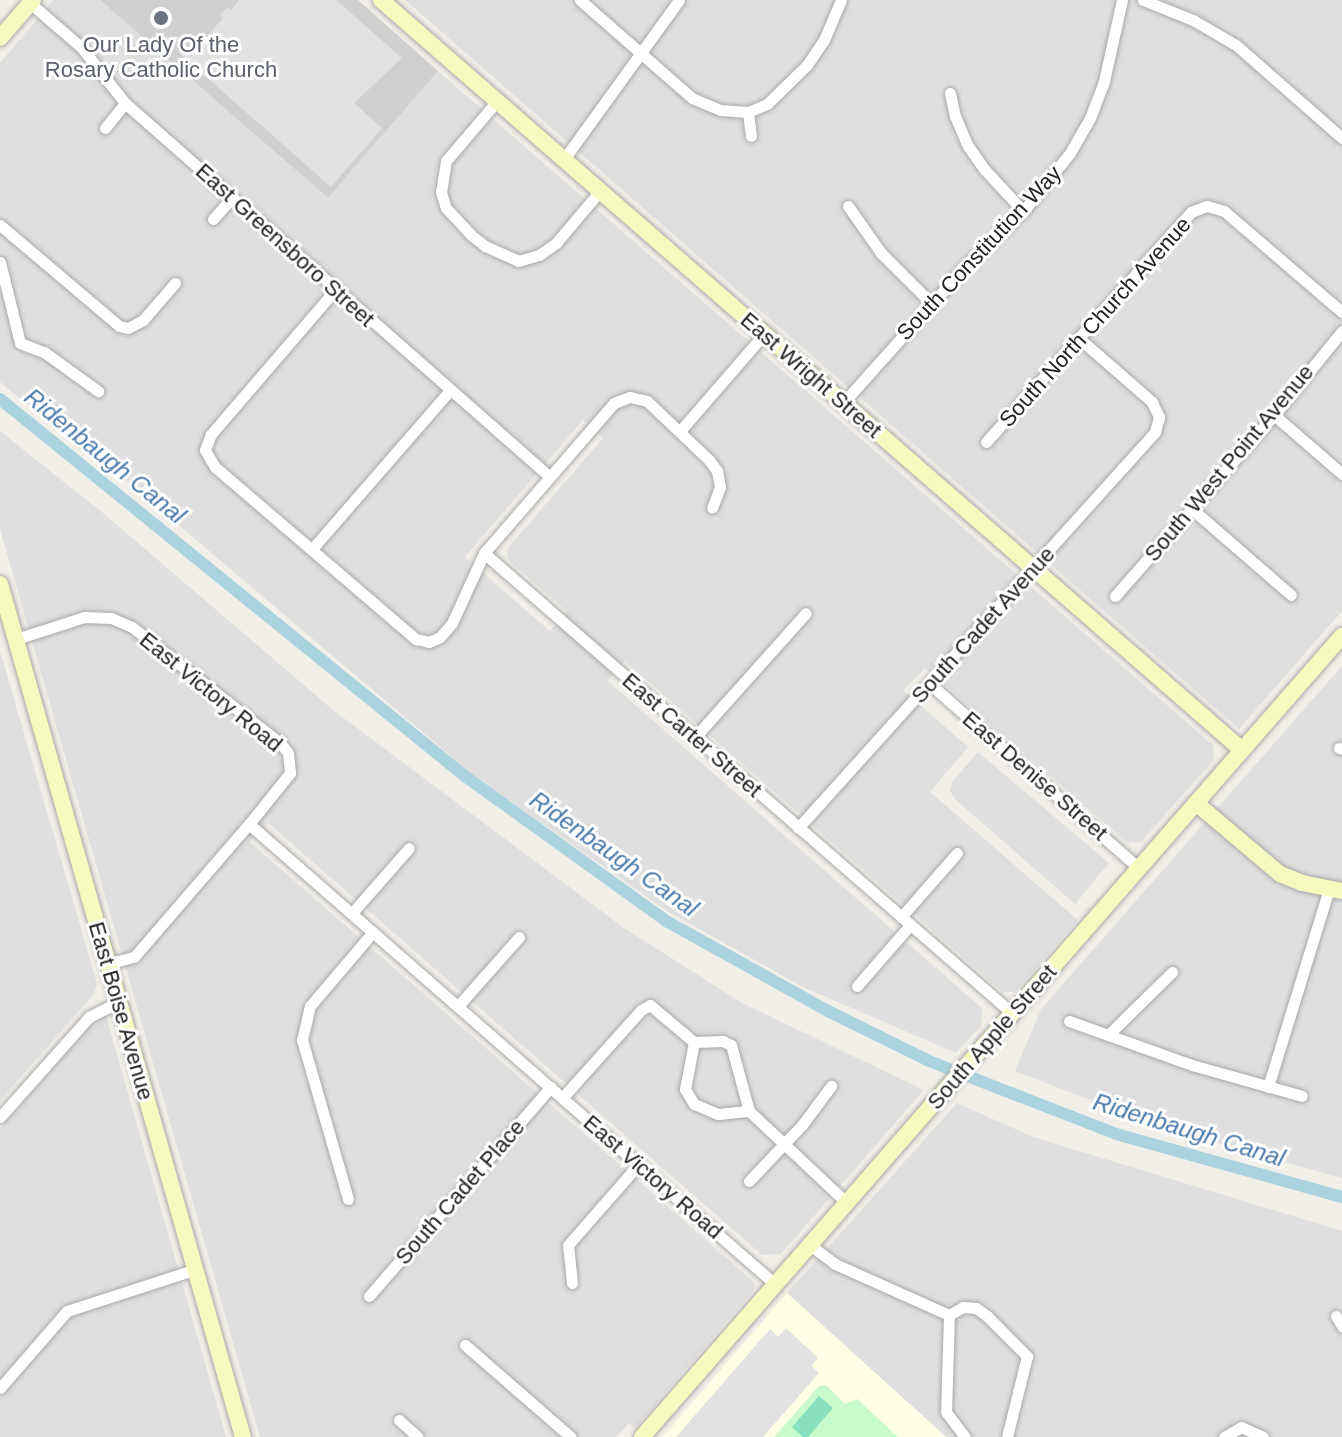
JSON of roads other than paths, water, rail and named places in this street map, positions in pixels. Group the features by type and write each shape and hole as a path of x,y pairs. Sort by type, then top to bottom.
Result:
{"street":[{"name":"East Wright Street","path":"381,0 1242,750"},
{"path":"580,0 692,98 720,110 748,112 767,104 807,65 824,40 841,0"},
{"path":"564,159 679,0"},
{"name":"South Constitution Way","path":"843,403 932,304 1052,179 1090,118 1104,81 1122,0"},
{"path":"1143,0 1193,20 1236,45 1342,138"},
{"path":"0,38 31,2"},
{"name":"East Greensboro Street","path":"31,2 82,48 125,103 550,477"},
{"path":"950,93 955,116 968,146 985,170 1023,211"},
{"path":"497,101 446,161 441,192 446,208 471,235 485,246 518,261 539,255 556,243 600,191"},
{"path":"105,128 125,103"},
{"path":"748,112 751,136"},
{"path":"213,219 232,198"},
{"path":"848,206 897,272 932,304"},
{"name":"South North Church Avenue","path":"986,442 1191,212 1207,206 1224,211 1342,312"},
{"path":"0,225 119,326 128,328 143,320 175,283"},
{"path":"0,262 20,343 44,352 98,391"},
{"path":"335,290 211,434 205,450 215,467 416,639 429,642 440,637 452,623 484,553 614,403 630,397 647,401 680,431 717,471 720,487 712,508"},
{"name":"South West Point Avenue","path":"1115,596 1274,415 1342,331"},
{"path":"680,431 764,334"},
{"name":"South Cadet Avenue","path":"798,828 1155,432 1159,417 1152,402 1080,339"},
{"path":"312,549 450,390"},
{"path":"1274,415 1342,474"},
{"path":"1192,509 1291,595"},
{"name":"East Carter Street","path":"484,553 1013,1014"},
{"name":"East Boise Avenue","path":"1,590 243,1437"},
{"path":"695,737 806,613"},
{"name":"East Victory Road","path":"16,639 84,617 111,618 132,627 281,744 291,763 290,773 249,824 776,1285"},
{"name":"South Apple Street","path":"642,1437 1342,636"},
{"name":"East Denise Street","path":"930,684 1139,868"},
{"path":"1196,803 1280,874 1336,890 1268,1087"},
{"path":"107,964 134,957 249,824"},
{"path":"352,913 409,848"},
{"path":"857,986 957,853"},
{"path":"348,1199 302,1040 310,1006 373,932"},
{"path":"458,1006 519,937"},
{"path":"1108,1035 1172,972"},
{"path":"0,1117 89,1017 118,1002"},
{"path":"563,1097 641,1010 650,1005 694,1042 723,1041 731,1045 749,1111 847,1203"},
{"path":"1069,1021 1302,1096"},
{"path":"694,1042 685,1089 694,1104 718,1114 749,1111"},
{"path":"749,1181 802,1125 831,1086"},
{"name":"South Cadet Place","path":"369,1296 551,1087"},
{"path":"572,1283 568,1245 639,1164"},
{"path":"810,1245 835,1264 949,1315"},
{"path":"0,1388 67,1311 196,1269"},
{"path":"949,1315 963,1307 976,1308 1027,1356 1007,1437"},
{"path":"949,1315 946,1412 965,1437"},
{"path":"465,1345 571,1437"},
{"path":"399,1420 418,1437"},
{"path":"1224,1437 1241,1427 1263,1437"}],"waterway":[{"name":"Ridenbaugh Canal","path":"0,399 466,777 668,922 830,1012 929,1061 1116,1134 1342,1197"}],"place":[{"name":"Our Lady Of the Rosary Catholic Church","path":"161,18"}]}
